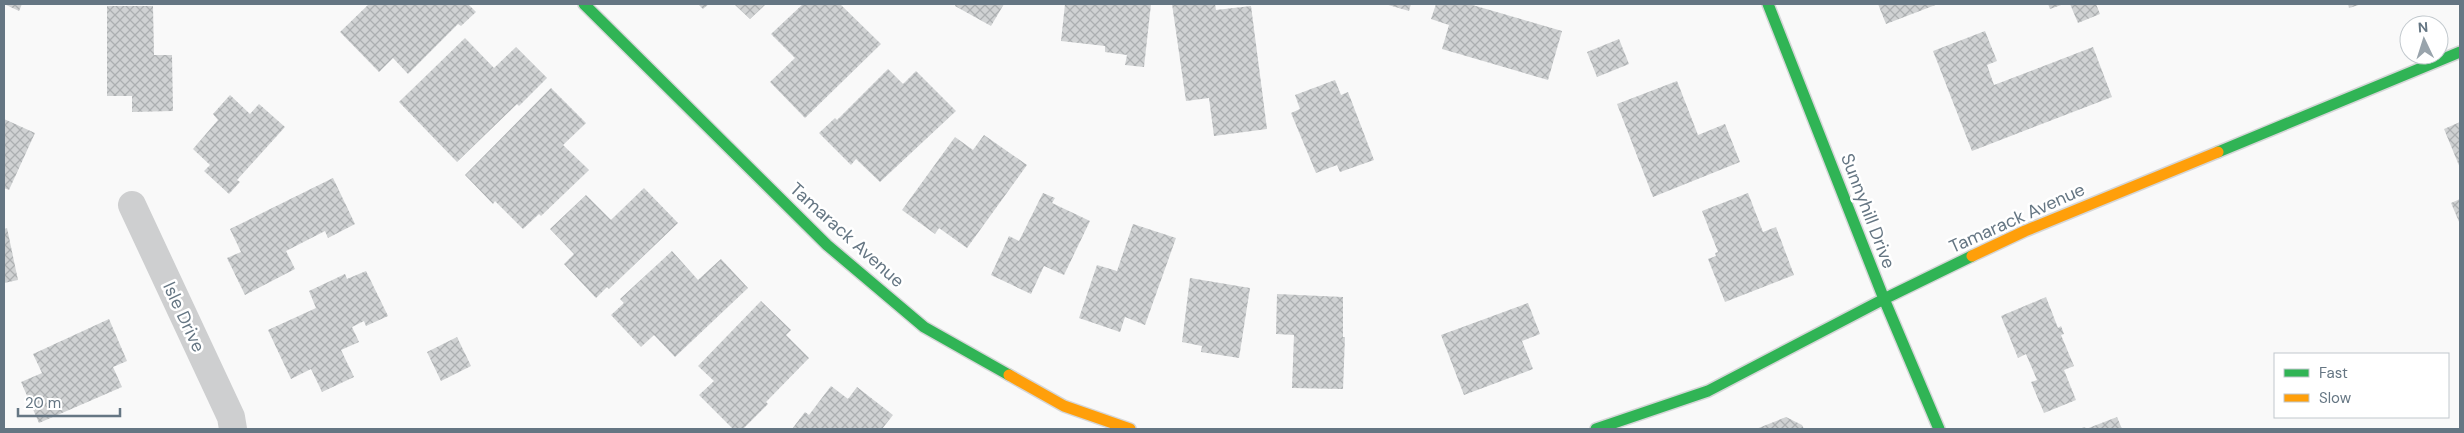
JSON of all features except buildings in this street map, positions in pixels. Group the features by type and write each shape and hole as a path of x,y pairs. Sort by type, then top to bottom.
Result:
{"main road":[{"name":"Tamarack Avenue","path":"584,4 827,245 924,327 1064,406 1130,429"},
{"name":"Sunnyhill Drive","path":"1768,4 1884,299 1939,429"},
{"name":"Tamarack Avenue","path":"1596,429 1708,391 1884,299 2025,231 2460,52"}],"street":[{"name":"Isle Drive","path":"132,205 231,417 233,429"}],"traffic: fast":[{"path":"584,4 827,245 924,327 1009,375"},
{"path":"1768,4 1884,299 1939,429"},
{"path":"2218,152 2460,52"},
{"path":"1596,429 1708,391 1884,299 1972,256"}],"traffic: slow":[{"path":"1972,256 2025,231 2218,152"},
{"path":"1009,375 1064,406 1130,429"}]}
